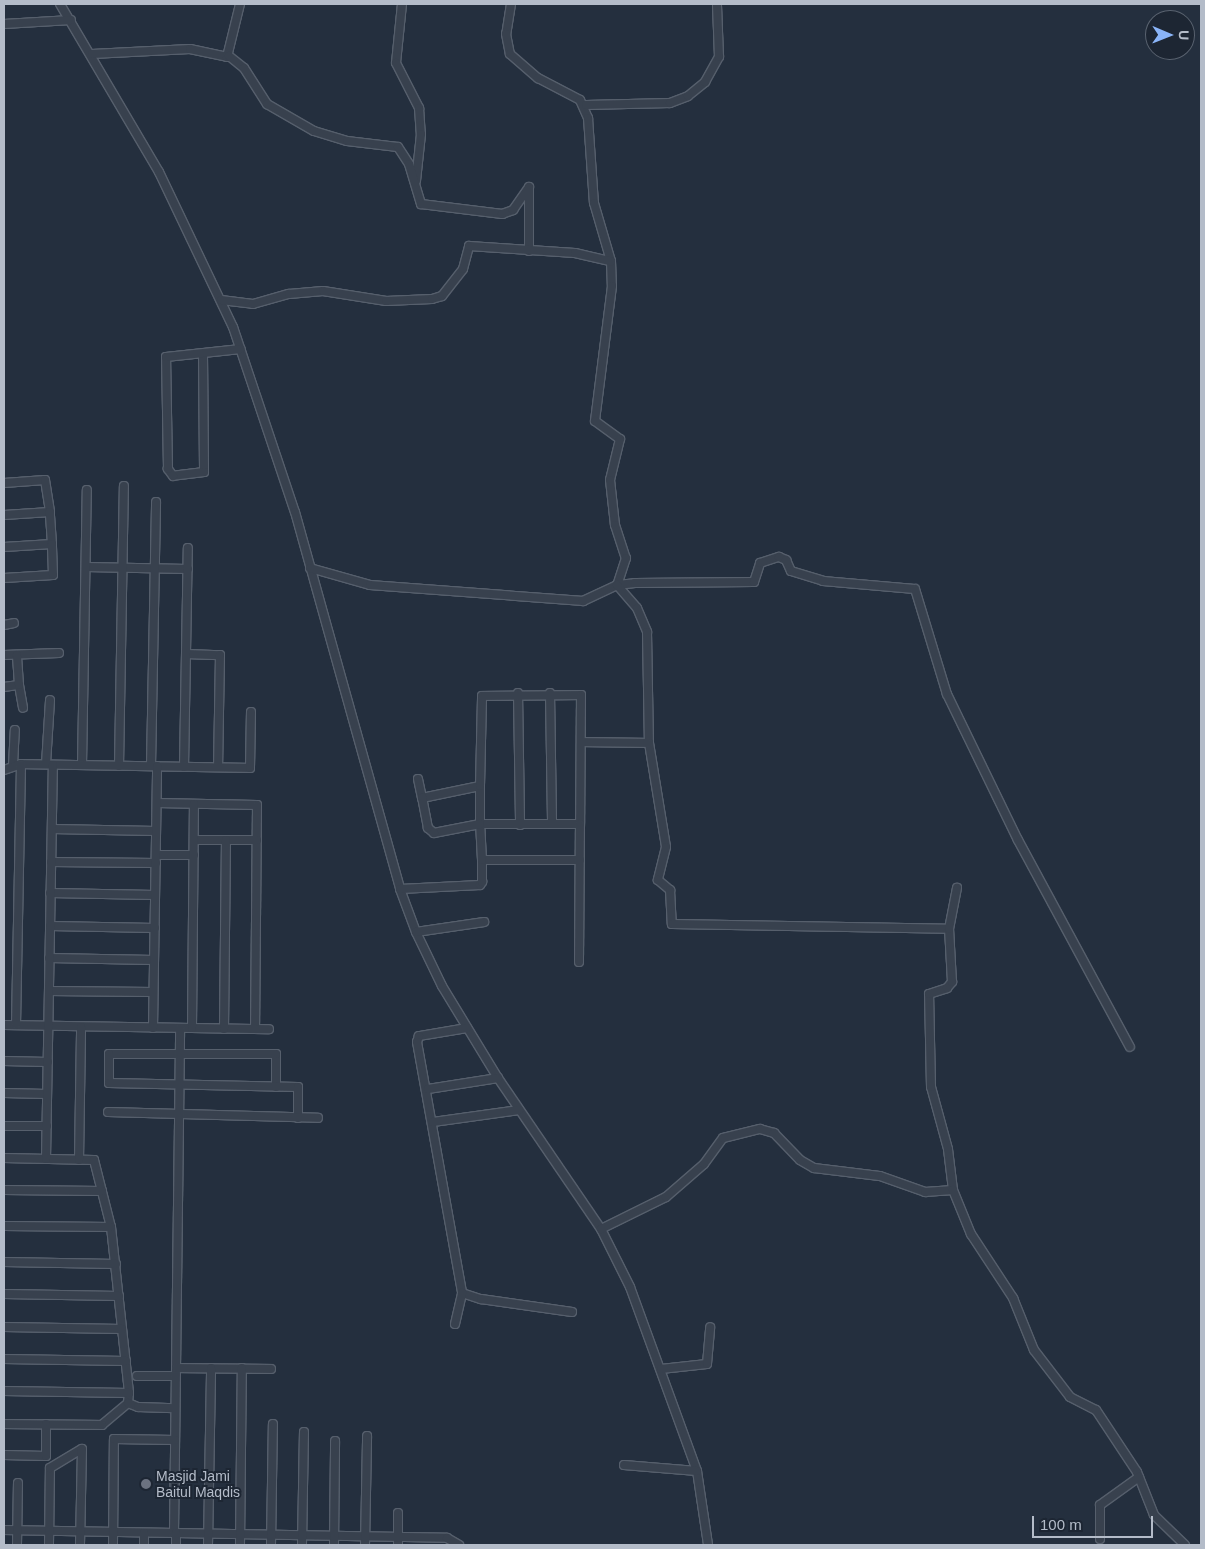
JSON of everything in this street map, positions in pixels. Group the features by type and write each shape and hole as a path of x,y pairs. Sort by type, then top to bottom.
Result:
{"street":[{"path":"60,4 92,54 173,200 241,349 310,568 400,889 416,932 467,1028 498,1078 602,1229 630,1287 697,1471 708,1545"},
{"path":"229,56 240,4"},
{"path":"402,4 396,63 418,108 421,134 416,198"},
{"path":"511,4 506,34 510,54 538,78 586,105 670,103 688,96 706,82 718,57 717,4"},
{"path":"4,24 71,20"},
{"path":"92,54 190,49 229,56 244,68 267,104 314,131 347,141 398,147 409,164 416,198 431,208 502,214 513,210 529,188 529,251"},
{"path":"586,105 596,216 611,261 612,286 595,421 620,439 610,480 615,525 626,558 617,585"},
{"path":"220,300 253,304 289,294 323,292 386,301 425,301 442,296 450,287 463,269 469,246 575,253 611,261"},
{"path":"203,354 204,472 173,476 168,469 166,357 241,349"},
{"path":"4,483 45,480 50,512 53,575 4,578"},
{"path":"119,766 124,486"},
{"path":"82,765 87,490"},
{"path":"153,1028 157,803 154,766 156,502"},
{"path":"4,515 50,512"},
{"path":"4,547 52,544"},
{"path":"184,767 188,548"},
{"path":"310,568 370,585 583,602 617,585 754,582 760,563 779,557 786,560 791,571 823,581 915,589 946,694 1018,840 1130,1047"},
{"path":"86,567 188,569"},
{"path":"617,585 637,608 647,632 649,743 666,847 658,880 670,890 672,924 949,929"},
{"path":"4,625 14,624"},
{"path":"4,655 59,653"},
{"path":"186,654 220,655 218,767"},
{"path":"17,655 22,708"},
{"path":"4,687 19,685"},
{"path":"400,889 478,886 482,882 480,824 482,696 518,693 581,695 579,962"},
{"path":"518,693 520,825"},
{"path":"550,693 552,824"},
{"path":"46,1159 52,829 49,764 50,700"},
{"path":"4,770 17,765 49,764 250,768 251,712"},
{"path":"15,730 17,765 16,1025"},
{"path":"582,742 649,743"},
{"path":"418,779 431,831 480,824 580,824"},
{"path":"422,798 480,786"},
{"path":"157,803 257,805 255,1029"},
{"path":"192,1028 194,804"},
{"path":"52,829 156,831"},
{"path":"194,840 257,840"},
{"path":"224,1029 226,840"},
{"path":"156,855 194,855"},
{"path":"482,860 580,860"},
{"path":"51,862 156,863"},
{"path":"958,888 949,929 954,976 947,988 929,994 932,1098 944,1128 953,1190 971,1234 1013,1298 1034,1350 1070,1397 1096,1410 1139,1477 1154,1514 1185,1545"},
{"path":"50,893 155,895"},
{"path":"416,932 484,922"},
{"path":"50,926 155,928"},
{"path":"50,958 154,960"},
{"path":"49,991 154,992"},
{"path":"4,1025 269,1029"},
{"path":"79,1160 81,1026"},
{"path":"176,1545 175,1408 180,1028"},
{"path":"455,1324 462,1293 419,1036 467,1028"},
{"path":"276,1086 276,1054 109,1054 109,1083 298,1087 298,1118"},
{"path":"4,1061 48,1062"},
{"path":"428,1089 498,1078"},
{"path":"4,1093 47,1094"},
{"path":"433,1122 519,1110"},
{"path":"108,1112 318,1118"},
{"path":"4,1126 47,1126"},
{"path":"602,1229 666,1198 730,1134 760,1129 774,1133 800,1160 814,1168 880,1176 925,1192 953,1190"},
{"path":"4,1158 94,1160 112,1227 129,1393 128,1403 102,1425 4,1424"},
{"path":"4,1190 102,1191"},
{"path":"4,1226 112,1227"},
{"path":"4,1262 116,1264"},
{"path":"462,1293 480,1299 572,1312"},
{"path":"4,1294 119,1296"},
{"path":"4,1326 122,1329"},
{"path":"661,1369 703,1367 710,1351 710,1327"},
{"path":"4,1359 126,1361"},
{"path":"208,1545 211,1368"},
{"path":"137,1376 211,1368 271,1369"},
{"path":"240,1545 242,1368"},
{"path":"4,1391 129,1393"},
{"path":"128,1403 138,1407 175,1408"},
{"path":"4,1455 46,1456 46,1424"},
{"path":"271,1545 273,1424"},
{"path":"302,1545 304,1432"},
{"path":"365,1541 367,1436"},
{"path":"113,1545 114,1439 175,1440"},
{"path":"334,1545 335,1441"},
{"path":"49,1545 50,1468 82,1449 80,1545"},
{"path":"624,1465 697,1471"},
{"path":"1099,1540 1100,1505 1139,1477"},
{"path":"17,1545 18,1483"},
{"path":"398,1513 398,1541"},
{"path":"4,1530 334,1536 365,1541 430,1542 447,1538 459,1545"},
{"path":"144,1533 144,1545"}],"place":[{"name":"Masjid Jami Baitul Maqdis","path":"146,1484"}]}
